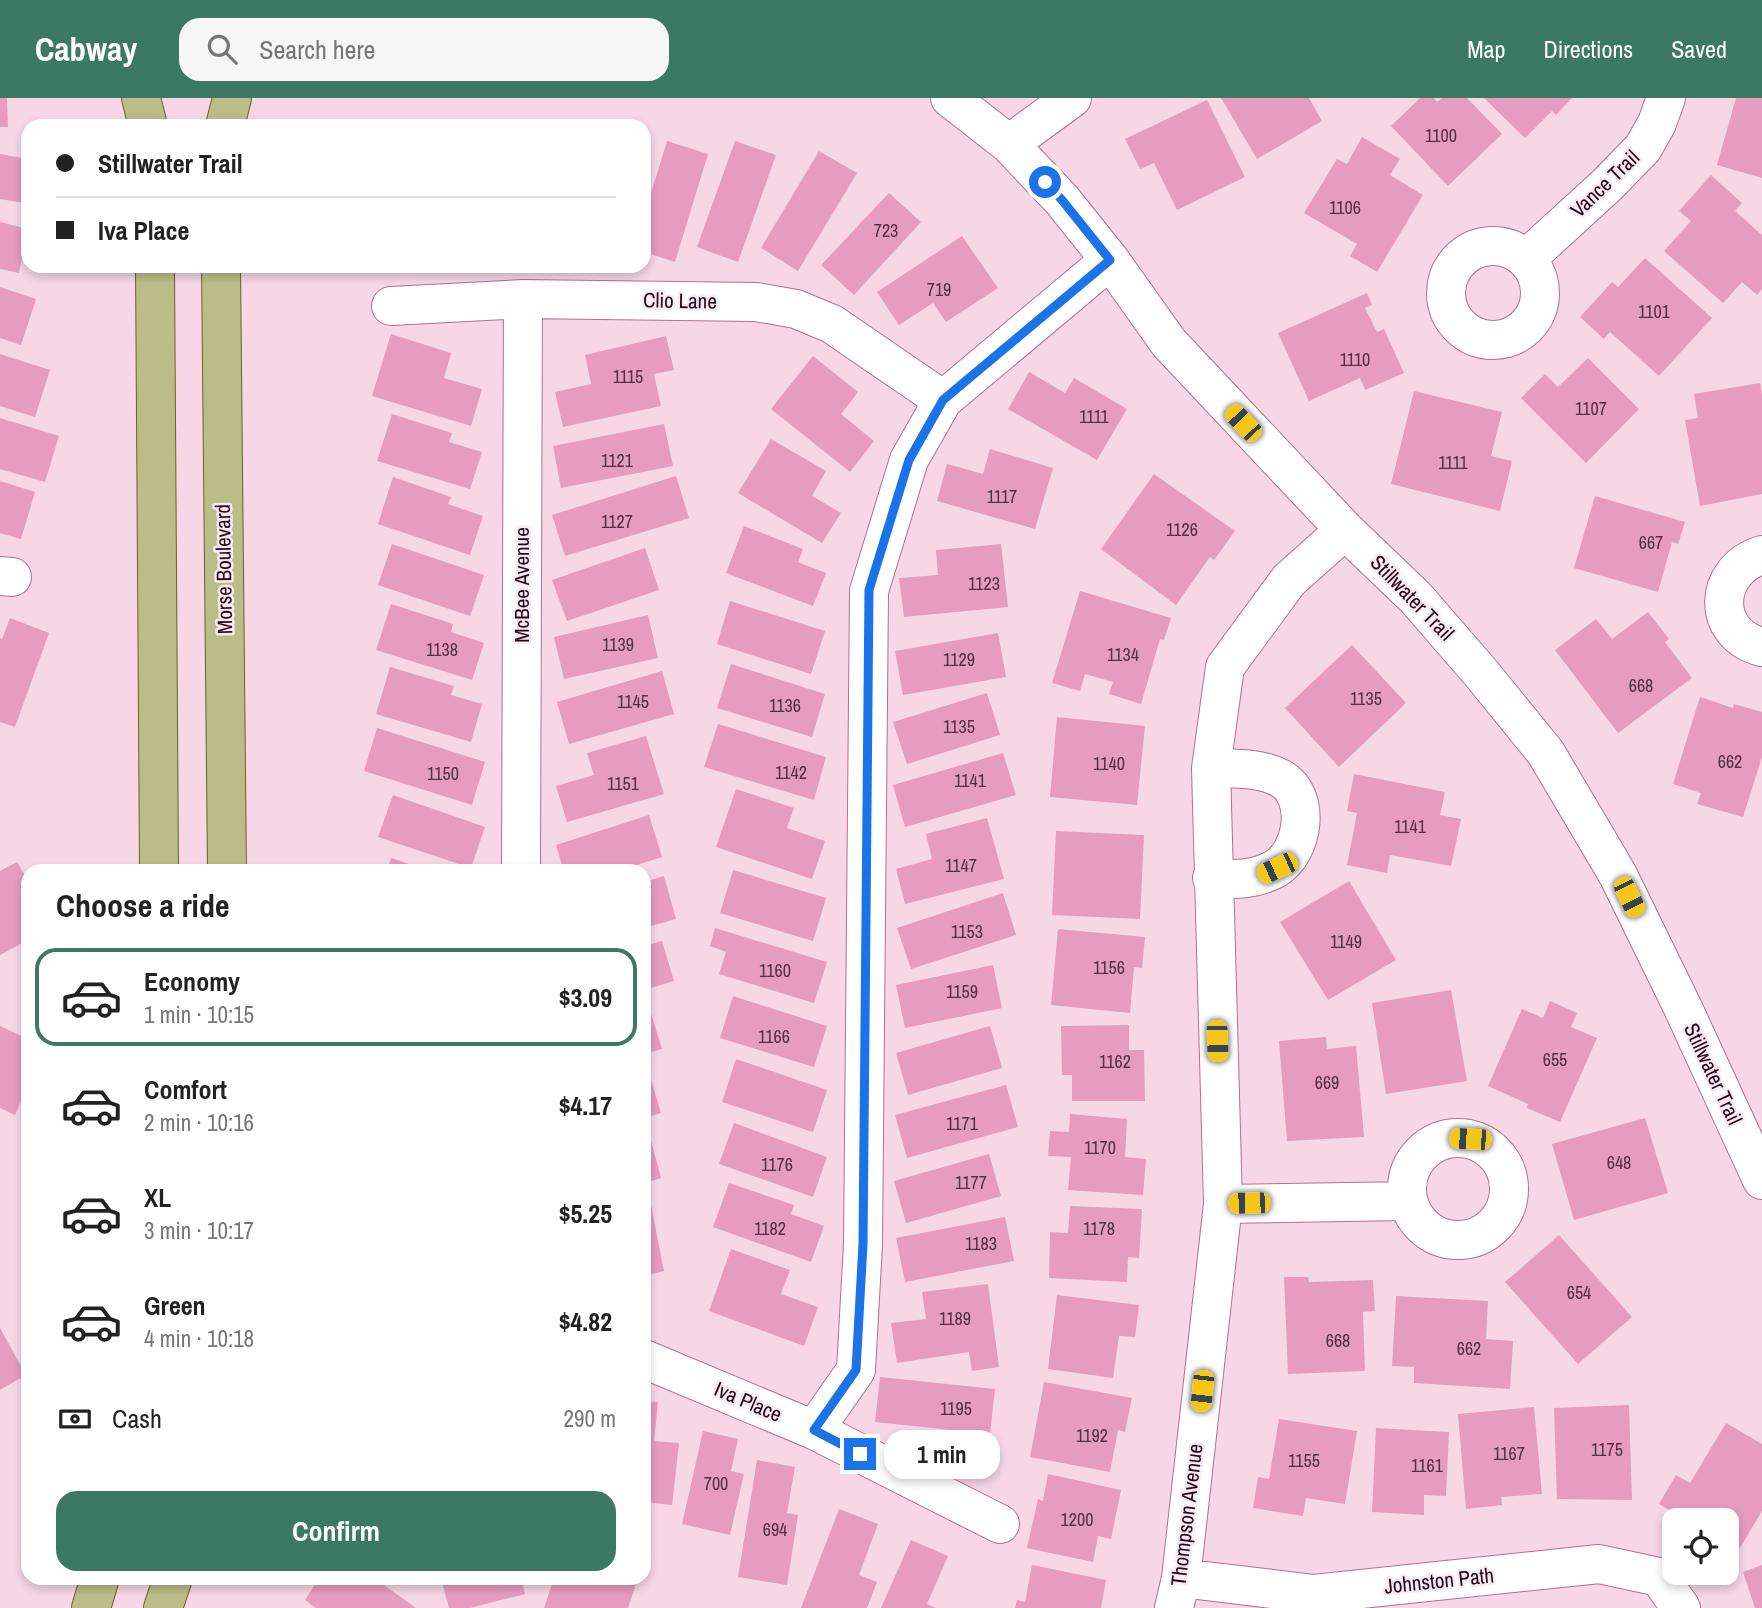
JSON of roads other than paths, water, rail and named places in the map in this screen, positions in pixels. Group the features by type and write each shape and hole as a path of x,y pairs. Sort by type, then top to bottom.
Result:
{"main road":[{"path":"141,98 146,119"},
{"path":"227,119 232,98"},
{"path":"155,273 159,864"},
{"name":"Morse Boulevard","path":"221,273 227,864"},
{"path":"91,1608 98,1585"},
{"path":"163,1608 171,1585"}],"street":[{"name":"Stillwater Trail","path":"950,98 1009,144 1062,200 1110,260 1169,342 1345,530 1416,598 1546,753 1618,875 1683,1007 1762,1180"},
{"path":"1009,144 1072,98"},
{"name":"Vance Trail","path":"1526,258 1607,185 1643,148 1667,98"},
{"path":"814,1430 856,1370 863,1244 869,590 909,460 943,400 1110,260"},
{"name":"Clio Lane","path":"391,306 523,299 756,302 796,309 832,324 943,400"},
{"name":"McBee Avenue","path":"521,864 523,299"},
{"name":"Thompson Avenue","path":"1177,1593 1223,1204 1211,768 1226,667 1289,580 1345,530"},
{"path":"1762,555 1745,561 1733,572 1726,587 1724,604 1734,631 1745,641 1762,648"},
{"path":"1211,768 1264,771 1283,779 1295,795 1301,816 1298,837 1290,856 1277,868 1258,877 1212,878"},
{"path":"1223,1204 1408,1201"},
{"name":"Iva Place","path":"651,1362 814,1430 1000,1524"},
{"name":"Johnston Path","path":"1177,1593 1314,1594 1599,1564 1659,1577 1681,1608"}]}
